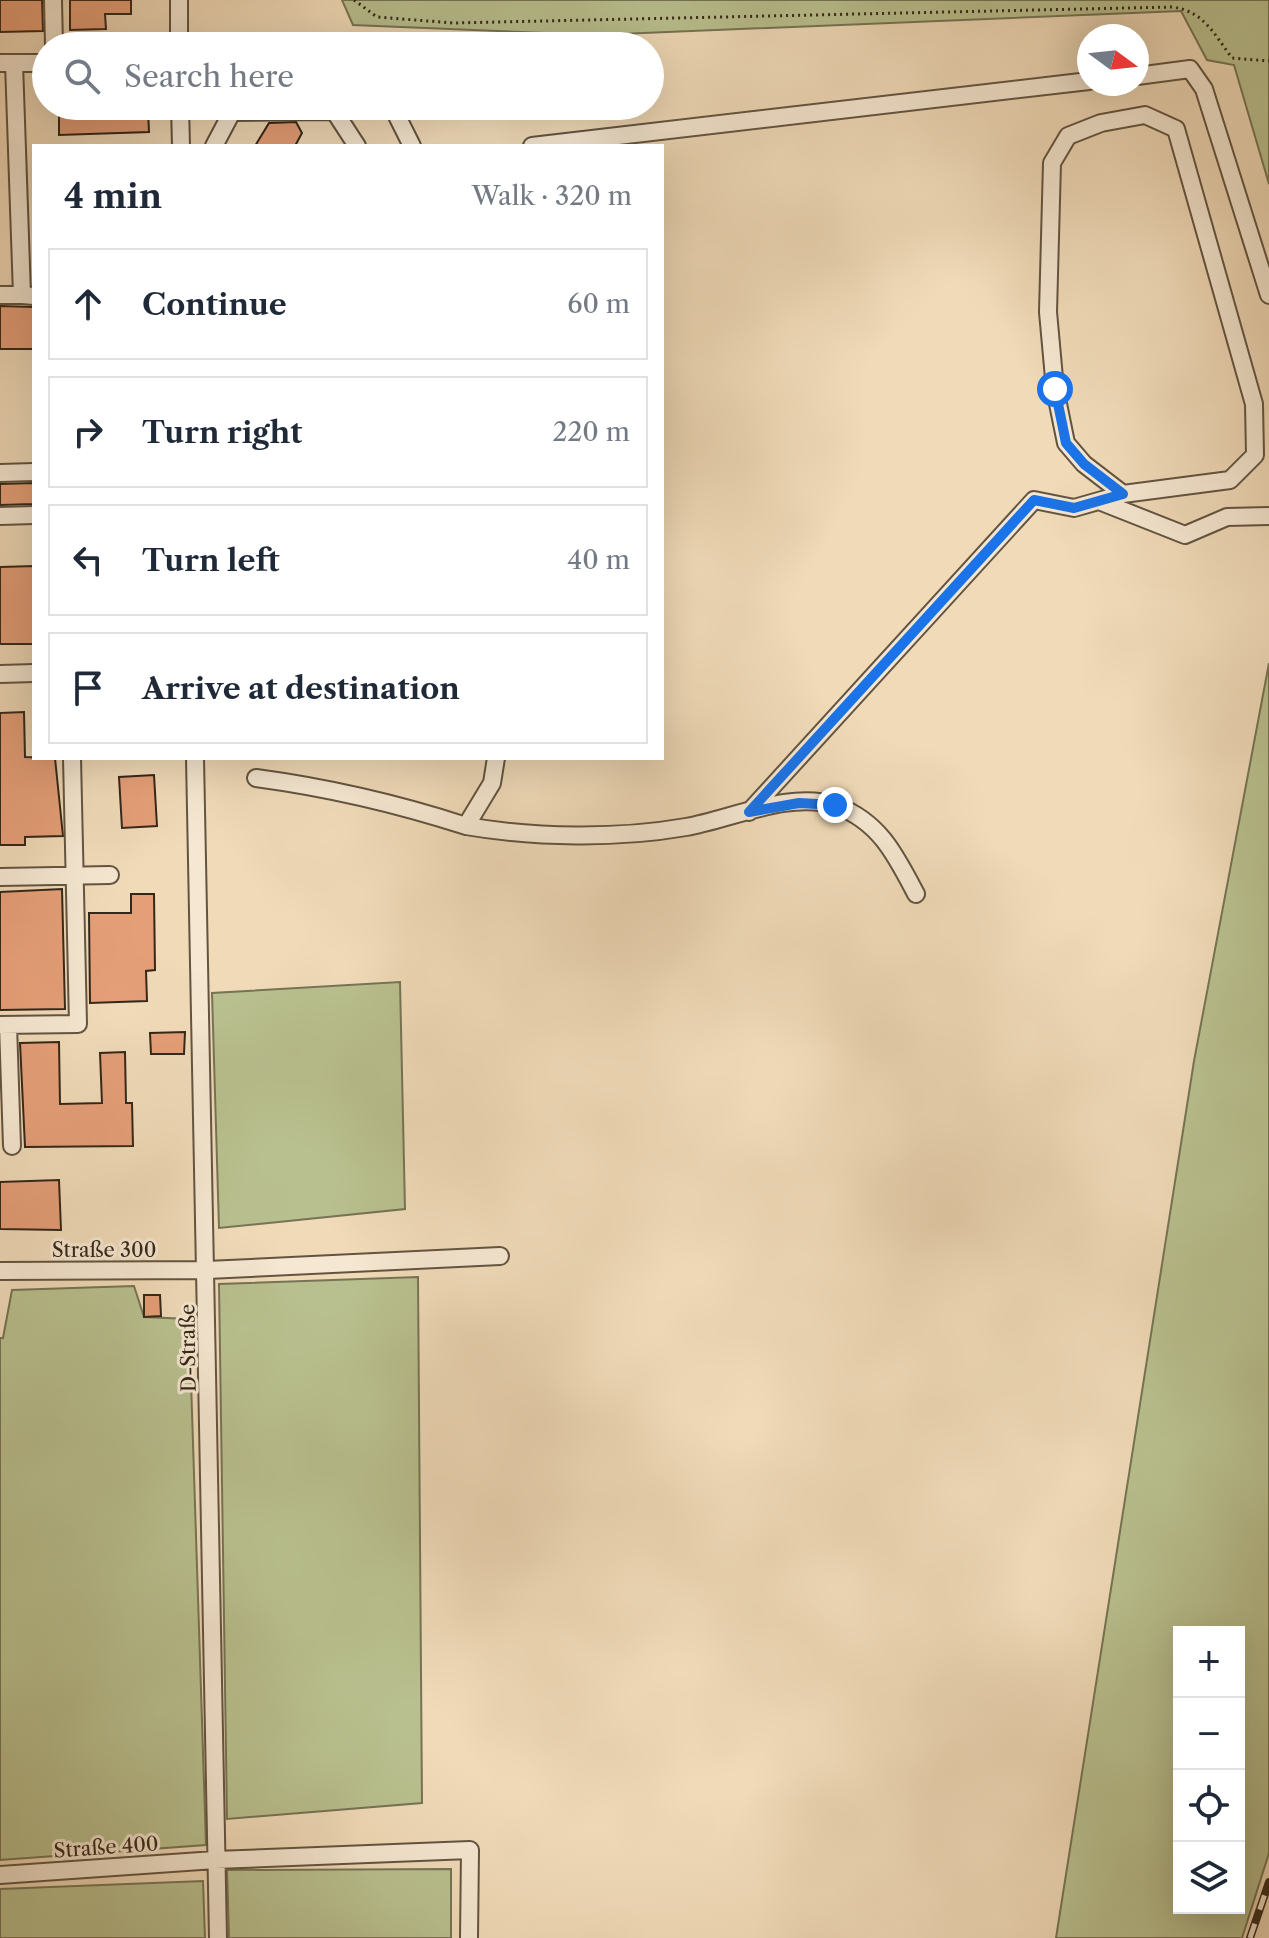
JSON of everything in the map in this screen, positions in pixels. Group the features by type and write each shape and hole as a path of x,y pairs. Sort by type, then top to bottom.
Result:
{"lane":[{"path":"53,0 54,32"},
{"path":"179,0 179,32"},
{"path":"0,295 28,295 7,63 32,63"},
{"path":"1149,74 1190,69 1204,89 1269,295"},
{"path":"549,144 1077,82"},
{"path":"749,812 1034,500 1074,508 1123,494 1230,480 1255,455 1254,404 1176,129 1145,115 1101,123 1068,136 1052,163 1048,312 1055,389 1066,443 1084,464 1123,494"},
{"path":"180,120 181,144"},
{"path":"215,144 228,120"},
{"path":"339,120 356,144"},
{"path":"399,120 411,144"},
{"path":"0,473 32,472"},
{"path":"1099,501 1185,535 1227,517 1269,516"},
{"path":"0,516 32,515"},
{"path":"0,674 32,673"},
{"path":"12,1146 4,1025 78,1024 72,760"},
{"name":"D-Straße","path":"195,760 218,1938"},
{"path":"466,826 492,783 496,760"},
{"path":"256,778 342,790 406,805 466,826 510,833 599,834 685,827 799,803 835,805 865,820 887,840 916,894"},
{"path":"0,877 110,875"},
{"name":"Straße 300","path":"0,1271 207,1270 500,1256"},
{"name":"Straße 400","path":"0,1875 215,1860 470,1850 469,1938"}],"path":[{"path":"354,0 377,17 453,23 1172,7 1186,9 1204,18 1232,58 1269,61"}],"green space":[{"path":"342,0 1269,0 1269,184 1234,65 1207,60 1181,11 664,32 522,32 353,25"},
{"path":"1269,663 1269,1853 1242,1938 1056,1938 1194,1061"},
{"path":"400,982 405,1209 219,1228 212,993"},
{"path":"418,1277 422,1803 227,1819 219,1284"},
{"path":"134,1286 144,1317 189,1319 206,1845 0,1860 0,1338 3,1338 12,1290"},
{"path":"451,1869 451,1938 229,1938 227,1870"},
{"path":"203,1881 205,1938 0,1938 0,1889"}],"building":[{"path":"0,0 42,0 43,31 0,32"},
{"path":"70,0 131,0 131,14 105,14 106,29 70,30"},
{"path":"59,120 148,120 149,132 59,135"},
{"path":"296,122 302,133 296,144 256,144 269,123"},
{"path":"0,306 32,307 32,349 0,349"},
{"path":"32,483 32,504 0,505 0,484"},
{"path":"32,566 32,644 0,644 0,567"},
{"path":"24,712 25,757 55,760 63,836 25,837 25,845 0,845 0,713"},
{"path":"154,775 157,826 122,828 119,777"},
{"path":"62,889 65,1009 0,1010 0,892"},
{"path":"131,894 154,894 155,970 146,971 147,1001 90,1003 89,913 131,913"},
{"path":"185,1032 184,1054 151,1054 150,1033"},
{"path":"59,1042 60,1104 102,1103 100,1053 125,1052 126,1103 132,1103 133,1146 25,1147 20,1043"},
{"path":"59,1180 61,1230 0,1229 0,1182"},
{"path":"144,1295 160,1295 161,1316 144,1317"}],"railway":[{"path":"1250,1938 1269,1882"}],"route":[{"path":"835,805 799,803 749,812 1034,500 1074,508 1123,494 1084,464 1066,443 1055,389"}]}
